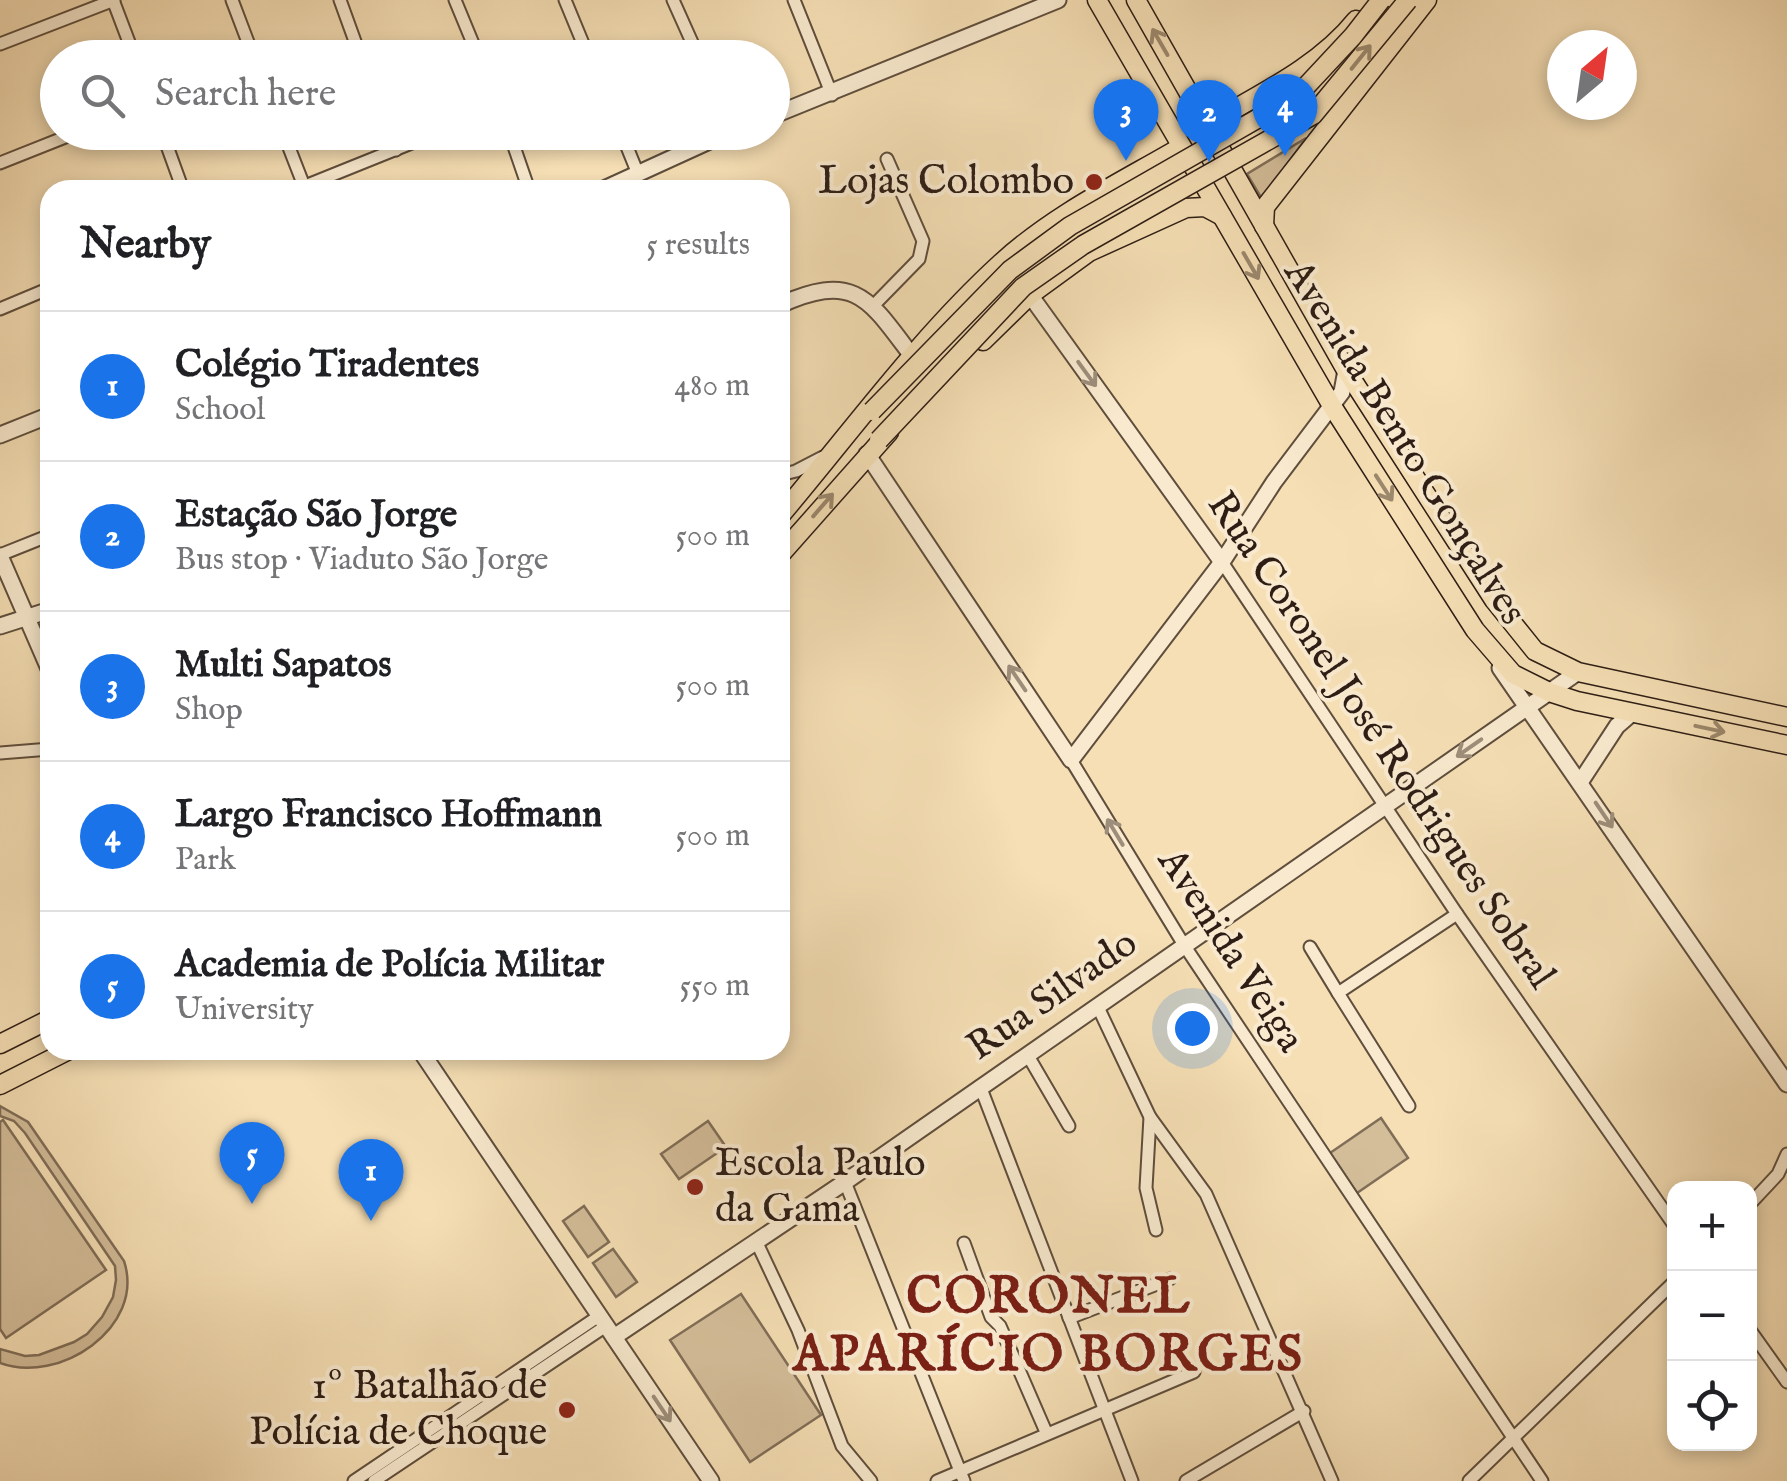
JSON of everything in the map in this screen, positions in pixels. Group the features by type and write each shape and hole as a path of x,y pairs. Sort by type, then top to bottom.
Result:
{"main road":[{"name":"Avenida Bento Gonçalves","path":"1097,0 1332,406 1475,630 1512,674 1549,692 1787,746"},
{"name":"Avenida Bento Gonçalves","path":"1136,0 1346,370 1494,600 1535,651 1578,672 1787,717"},
{"path":"1204,119 1216,119 1285,80 1347,32 1372,0"},
{"path":"857,426 1010,270 1070,226 1297,96 1381,0"},
{"path":"790,544 873,447 1024,287 1082,245 1313,115 1408,0"},
{"path":"1264,227 1265,207 1427,0"},
{"path":"1285,80 1286,104 1297,122 1325,130"},
{"path":"790,504 912,356 1003,261 1064,216 1181,146"},
{"path":"1112,187 1127,195 1136,206 1135,229"},
{"path":"873,447 1030,295 1089,252 1186,208 1205,206 1223,216"},
{"path":"0,1044 40,1024"},
{"path":"0,1085 49,1060"}],"street":[{"path":"0,44 114,0 128,40"},
{"path":"232,0 247,40"},
{"path":"340,0 354,40"},
{"path":"455,0 472,40"},
{"path":"565,0 582,40"},
{"path":"673,0 692,40"},
{"path":"794,0 832,95"},
{"path":"790,110 1058,0"},
{"path":"0,163 40,147"},
{"path":"169,150 179,180"},
{"path":"288,150 297,180"},
{"path":"319,180 396,150"},
{"path":"515,150 526,180"},
{"path":"628,150 638,174"},
{"path":"624,180 690,150"},
{"path":"874,305 920,260 924,251 887,159"},
{"path":"790,301 830,289 874,305 912,356"},
{"path":"0,309 40,292"},
{"name":"Rua Coronel José Rodrigues Sobral","path":"1030,295 1222,562 1456,914 1667,1215"},
{"path":"1071,760 1222,562 1274,482 1342,392 1346,370"},
{"path":"0,434 40,419"},
{"name":"Avenida Veiga","path":"873,447 1184,945 1542,1481"},
{"path":"790,473 836,450"},
{"path":"40,539 0,556 40,649"},
{"path":"0,626 40,614"},
{"path":"1475,630 1787,1084"},
{"name":"Rua Silvado","path":"354,1481 375,1476 579,1337 606,1326 756,1241 1578,672"},
{"path":"1581,781 1617,726 1632,713"},
{"path":"0,754 40,750"},
{"path":"1338,993 1456,914"},
{"path":"1310,947 1409,1106"},
{"path":"1097,1005 1150,1117 1206,1194 1332,1481"},
{"path":"1027,1054 1069,1126"},
{"path":"427,1060 710,1481"},
{"path":"980,1086 1132,1481"},
{"path":"1150,1117 1146,1188 1156,1230"},
{"path":"1757,1196 1778,1174 1787,1154"},
{"path":"844,1182 962,1476"},
{"path":"756,1241 798,1330 842,1446 870,1481"},
{"path":"964,1243 991,1317 1000,1326 1046,1432"},
{"path":"1069,1318 1170,1278"},
{"path":"1469,1481 1667,1289"},
{"path":"1757,1340 1787,1382"},
{"path":"937,1481 962,1476 1046,1432 1194,1372"},
{"path":"1186,1481 1304,1410"}],"shaded area":[{"path":"1306,138 1262,199 1247,174"},
{"path":"0,1106 28,1122 124,1261 127,1286 122,1308 110,1329 71,1358 47,1366 23,1368 0,1363 0,1349 25,1356 39,1355 87,1334 113,1297 115,1266 25,1133 14,1121 0,1116"},
{"path":"1381,1118 1408,1158 1357,1193 1330,1153"},
{"path":"3,1120 106,1270 6,1338 0,1329"},
{"path":"708,1121 726,1147 679,1179 661,1154"},
{"path":"584,1206 609,1242 588,1257 563,1221"},
{"path":"613,1249 637,1282 616,1297 593,1263"},
{"path":"741,1294 821,1415 750,1462 670,1340"}],"place":[{"name":"Largo Francisco Hoffmann","path":"1285,156"},
{"name":"Multi Sapatos","path":"1126,161"},
{"name":"Estação São Jorge","path":"1209,162"},
{"name":"Lojas Colombo","path":"1094,182"},
{"name":"Escola Paulo da Gama","path":"695,1187"},
{"name":"Academia de Polícia Militar","path":"252,1204"},
{"name":"Colégio Tiradentes","path":"371,1221"},
{"name":"1º Batalhão de Polícia de Choque","path":"567,1410"}],"district":[{"name":"CORONEL APARÍCIO BORGES","path":"1049,1327"}]}
